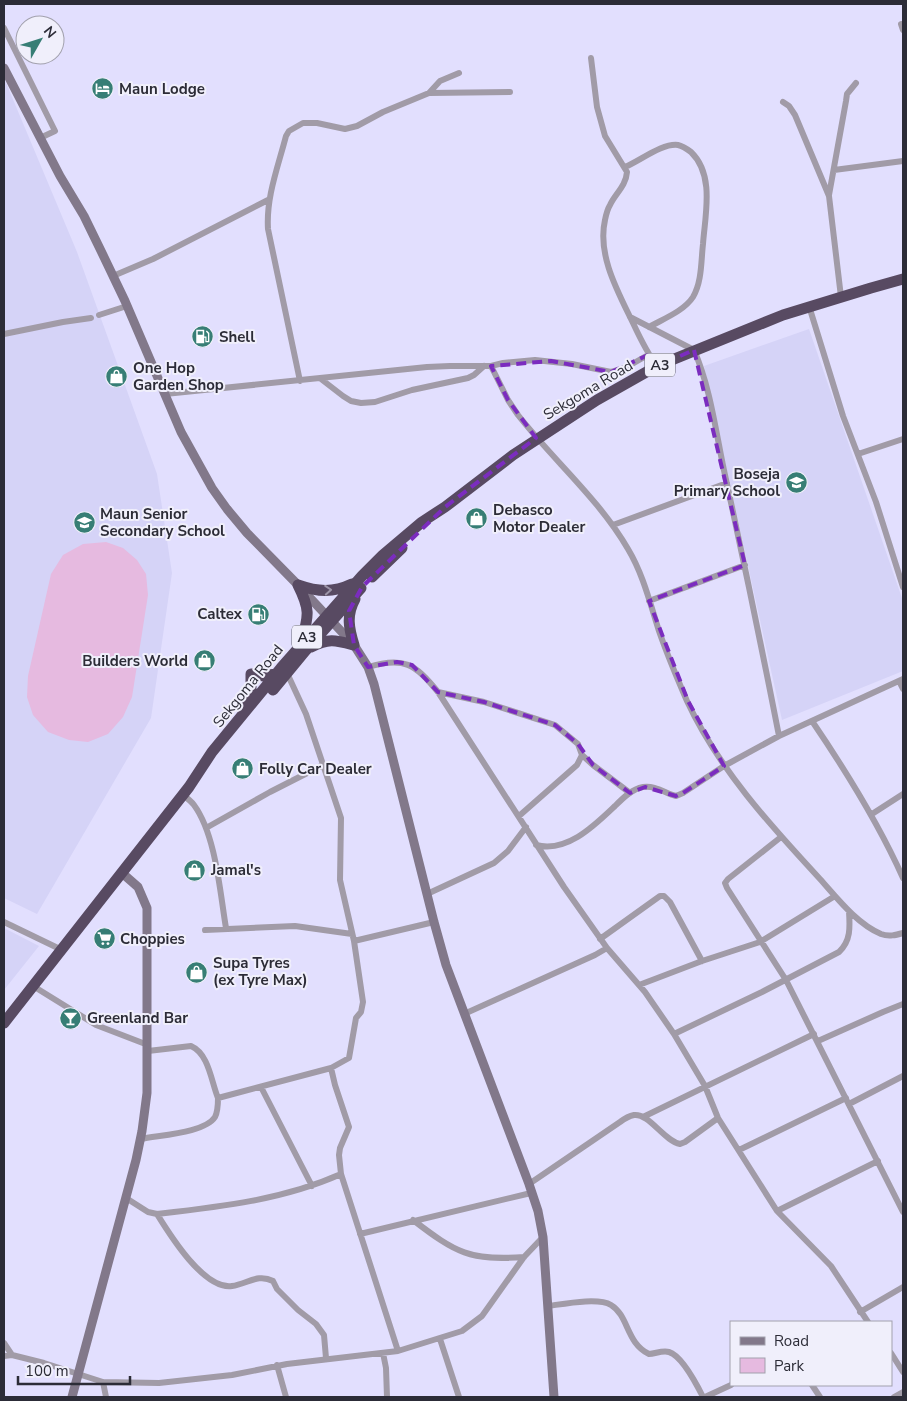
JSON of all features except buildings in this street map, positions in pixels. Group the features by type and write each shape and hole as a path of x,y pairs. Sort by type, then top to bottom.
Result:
{"highway":[{"name":"Sekgoma Road","path":"186,791 219,757 303,647 359,585 383,555 422,522 537,438 597,400 657,366 809,306 903,279"},
{"path":"298,585 325,592 359,585 350,611 350,631 354,646"},
{"path":"298,585 306,602 308,614 303,647 328,640 337,640 354,646"},
{"name":"Sekgoma Road","path":"4,1023 186,791 212,752 282,673"},
{"path":"246,712 250,695 251,674 264,676 282,673"}],"street":[{"path":"4,28 55,131 40,138"},
{"path":"591,58 598,107 605,136 627,172 626,182 609,206 604,222 603,240 606,258 630,317 648,355 657,366"},
{"path":"4,68 40,138 84,216 127,306 181,432 212,488 247,533 354,646 368,667 446,965 538,1211 548,1306 554,1397"},
{"path":"429,93 440,81 459,73"},
{"path":"829,196 847,94 856,83"},
{"path":"300,381 268,229 268,200 289,131 296,126 308,123 334,125 345,129 357,126 383,112 429,93 510,92"},
{"path":"782,102 790,106 795,115 829,196 840,297"},
{"path":"625,167 658,150 671,145 679,145 687,148 693,154 701,167 705,180 707,198 697,288 693,297 685,306 649,327"},
{"path":"834,170 903,161"},
{"path":"113,276 268,200"},
{"path":"99,315 127,306"},
{"path":"809,306 843,416 876,502 903,587"},
{"path":"630,317 694,350 704,379 780,736"},
{"path":"4,334 91,318"},
{"path":"165,394 426,367 488,366 520,361 551,361 611,372 625,368 648,355"},
{"path":"320,379 352,401 361,403 375,402 412,390 468,378 488,366"},
{"path":"488,366 508,400 537,438 613,524 630,552 650,601 659,632 688,701 702,730 724,766 781,837 849,911 882,935 891,936 903,933"},
{"path":"858,454 903,439"},
{"path":"613,524 727,483"},
{"path":"650,601 745,565"},
{"path":"368,667 380,663 397,662 412,665 424,674 438,692 536,845 600,939 639,985 674,1034 705,1086 718,1118 777,1211 831,1266 867,1321"},
{"path":"218,1098 331,1068 350,1058 356,1018 363,1007 353,937 340,880 341,818 306,714 282,673"},
{"path":"536,845 551,847 568,842 581,835 638,788 653,787 676,796 724,766 780,736 901,680 903,688"},
{"path":"438,692 484,702 555,725 578,744 582,755 593,766 630,793"},
{"path":"812,721 872,814 903,878"},
{"path":"519,816 577,765 582,755"},
{"path":"206,828 323,765"},
{"path":"186,791 206,828 212,846 226,928"},
{"path":"872,814 903,794"},
{"path":"427,894 494,863 508,851 526,827"},
{"path":"781,837 733,875 725,883 726,888 786,980 903,1212"},
{"path":"72,1397 141,1138 147,1093 146,908 138,887 122,873"},
{"path":"600,939 660,896 664,896 670,902 702,961"},
{"path":"639,985 702,961 760,942 835,896"},
{"path":"674,1034 839,952 849,938 849,911"},
{"path":"4,922 62,950"},
{"path":"205,930 295,926 353,937 434,922"},
{"path":"464,1014 596,955 607,948"},
{"path":"33,986 102,1028 148,1048 191,1046 196,1048 205,1058 218,1098 216,1116 200,1128 141,1138"},
{"path":"818,1041 903,1004"},
{"path":"643,1116 814,1034"},
{"path":"331,1068 350,1127 340,1148 341,1174 398,1351"},
{"path":"739,1150 903,1076"},
{"path":"261,1087 312,1186"},
{"path":"360,1234 530,1189 620,1122 636,1115 643,1116 670,1140 680,1144 686,1142 718,1118"},
{"path":"777,1211 878,1162"},
{"path":"126,1198 148,1212 156,1214 239,1204 312,1186 341,1174"},
{"path":"156,1214 179,1248 205,1277 215,1283 231,1286 260,1277 273,1281 277,1289 316,1324 324,1335 326,1358"},
{"path":"413,1220 452,1249 468,1255 487,1258 524,1258"},
{"path":"4,1356 12,1355 44,1363 103,1382 158,1383 232,1375 326,1358 398,1351 462,1331 482,1316 524,1258 542,1237"},
{"path":"860,1312 903,1287"},
{"path":"548,1306 576,1302 610,1304 618,1312 637,1346 648,1354 662,1351 671,1353 688,1371 704,1397 730,1384"},
{"path":"440,1339 459,1397"},
{"path":"4,1343 12,1355"},
{"path":"383,1353 386,1368 387,1397"},
{"path":"892,1356 903,1372"},
{"path":"277,1366 286,1397"},
{"path":"103,1382 106,1397"},
{"path":"813,1386 820,1397"},
{"path":"894,1397 903,1392"}],"highlighted area":[{"path":"694,350 745,565 649,601 688,701 724,766 676,796 645,787 630,793 593,765 578,744 555,725 484,702 438,692 412,665 397,662 368,667 354,645 349,611 362,587 445,507 536,438 508,400 491,366 551,361 611,372 648,355 657,366"}],"shaded area":[{"name":"Maun Senior Secondary School","path":"4,78 77,252 157,474 172,573 151,718 37,914 4,898"},
{"name":"Boseja Primary School","path":"809,329 903,601 903,671 782,720 704,366"},
{"path":"4,928 39,946 4,990"}],"green space":[{"path":"106,542 123,548 137,560 146,574 148,595 132,697 123,717 108,734 88,742 69,740 48,732 33,715 27,697 28,676 51,574 63,555 83,544"}],"place":[{"name":"Maun Lodge","path":"103,89"},
{"name":"Shell","path":"203,337"},
{"name":"One Hop Garden Shop","path":"117,377"},
{"name":"Boseja Primary School","path":"796,483"},
{"name":"Debasco Motor Dealer","path":"477,519"},
{"name":"Maun Senior Secondary School","path":"84,523"},
{"name":"Caltex","path":"258,614"},
{"name":"Builders World","path":"204,661"},
{"name":"Folly Car Dealer","path":"243,769"},
{"name":"Jamal's","path":"195,870"},
{"name":"Choppies","path":"104,939"},
{"name":"Supa Tyres (ex Tyre Max)","path":"197,972"},
{"name":"Greenland Bar","path":"71,1018"}]}
